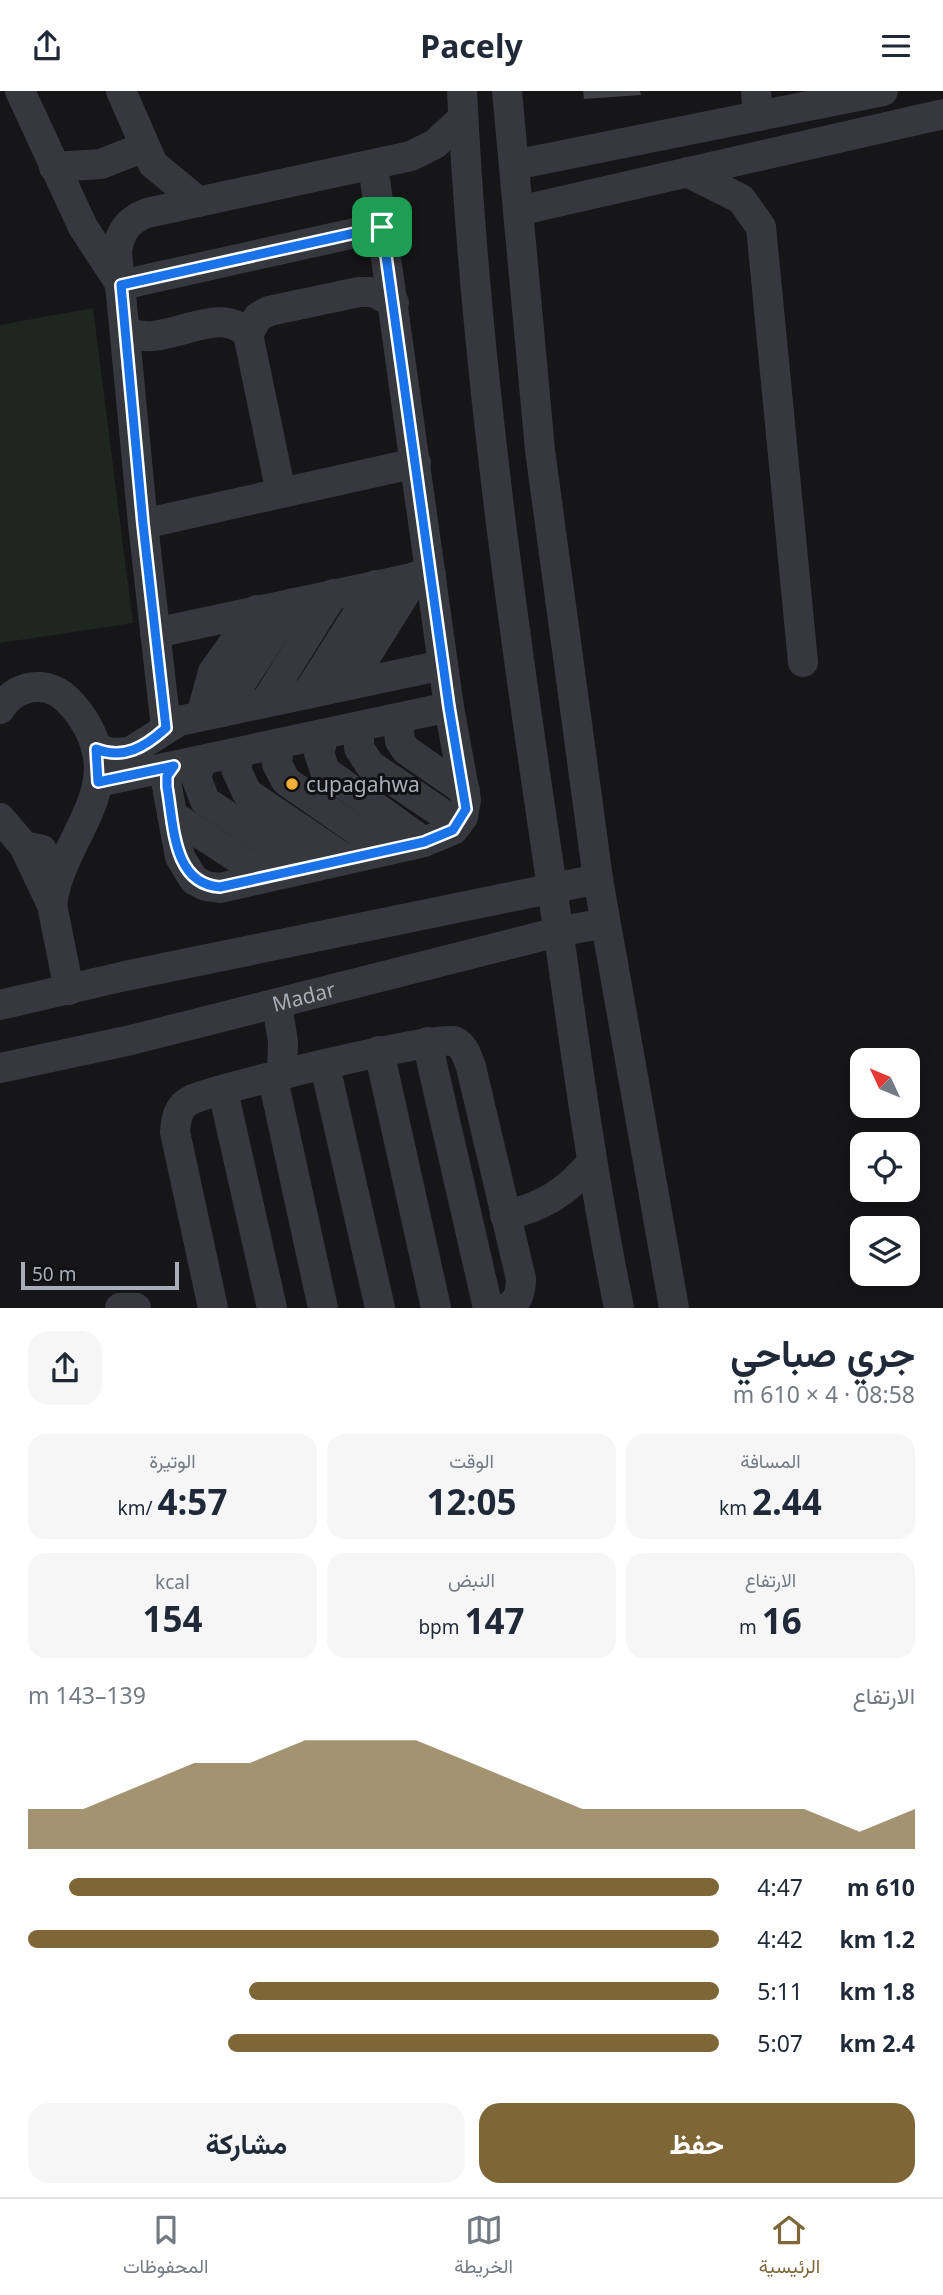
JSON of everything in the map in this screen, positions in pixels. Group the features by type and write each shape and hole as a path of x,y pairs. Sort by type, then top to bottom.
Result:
{"street":[{"path":"20,91 94,247 121,285"},
{"path":"121,91 144,147 160,171 199,202"},
{"path":"507,91 540,450 598,880 674,1308"},
{"path":"514,165 757,104 883,91"},
{"path":"166,728 143,524 118,242 128,223 147,213 411,156 435,144 463,105"},
{"path":"463,105 467,184 491,444 535,784 592,1162 619,1308"},
{"path":"519,211 943,114"},
{"path":"54,167 101,164 144,147"},
{"path":"411,156 435,164 467,184"},
{"path":"188,763 166,781 180,857 194,880 206,886 220,887 424,842 446,834 458,824 466,809 443,665 423,575 416,463 373,165"},
{"path":"687,172 741,199 761,227 803,662"},
{"path":"121,285 382,227"},
{"path":"281,493 248,334 253,322 269,311 367,291 382,294 394,303"},
{"path":"126,331 149,338 223,322 237,325 248,334"},
{"path":"143,524 416,463"},
{"path":"155,633 423,575"},
{"path":"348,685 423,575"},
{"path":"307,694 376,585"},
{"path":"265,703 333,594"},
{"path":"212,714 293,603"},
{"path":"212,714 213,672 257,610"},
{"path":"96,749 113,754 130,752 166,728 212,714 443,665"},
{"path":"0,709 9,697 27,688 56,691 79,714 96,749 98,782 88,818 57,877 52,905"},
{"path":"98,782 449,707"},
{"path":"398,719 400,741 406,750 465,791"},
{"path":"359,727 359,748 370,765 458,824"},
{"path":"324,734 319,753 326,771 424,842"},
{"path":"279,744 277,764 286,781 385,850"},
{"path":"240,752 236,769 241,786 247,793 345,859"},
{"path":"188,763 197,777 205,801 306,868"},
{"path":"172,815 266,877"},
{"path":"0,818 24,846 52,905 69,990"},
{"path":"24,846 55,849 75,839"},
{"path":"0,1005 138,974 598,880"},
{"name":"Madar","path":"0,1068 131,1040 558,932 605,923"},
{"path":"276,1004 283,1042 277,1077 323,1308"},
{"path":"213,1308 175,1132 181,1108 191,1100 379,1051 427,1042 454,1041 461,1046 467,1057 521,1279 521,1291 507,1307"},
{"path":"427,1042 507,1307"},
{"path":"379,1051 436,1308"},
{"path":"325,1066 380,1308"},
{"path":"223,1091 272,1308"},
{"path":"505,1215 534,1208 556,1197 592,1162"},
{"path":"120,1308 136,1308"}],"shaded area":[{"path":"93,308 133,623 0,643 0,325"}],"building":[{"path":"583,91 640,91 641,95 584,99"}],"place":[{"name":"cupagahwa","path":"292,784"}],"route":[{"path":"382,227 449,707 466,809 453,830 424,842 220,887 206,886 194,880 185,870 180,857 166,781 174,766 98,782 96,749 113,754 137,750 166,728 143,524 121,285 382,227"}]}
